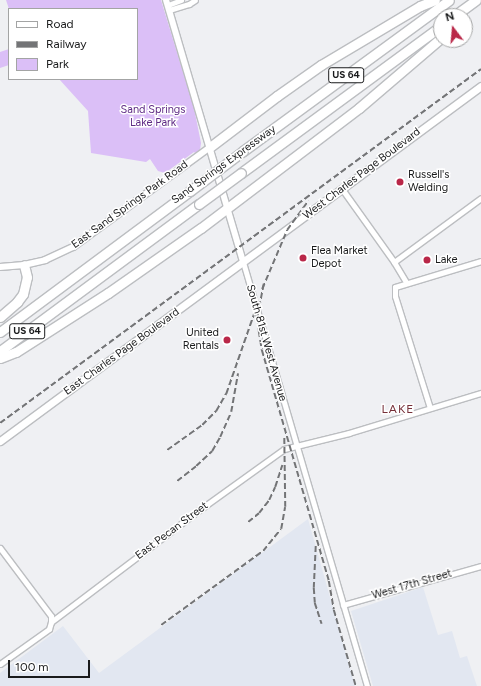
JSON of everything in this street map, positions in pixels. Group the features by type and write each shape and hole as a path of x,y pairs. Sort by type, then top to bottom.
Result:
{"highway":[{"path":"210,147 277,96 321,65 420,6 435,0"},
{"name":"Sand Springs Expressway","path":"0,332 190,190 449,0"},
{"path":"465,8 476,0"},
{"path":"469,8 476,0"},
{"name":"Sand Springs Expressway","path":"0,351 433,32"},
{"path":"0,358 16,352 108,293 226,208 359,108 433,45"},
{"path":"0,317 24,294 27,277 24,265"}],"main road":[{"name":"West Charles Page Boulevard","path":"243,262 481,86"},
{"name":"East Charles Page Boulevard","path":"0,441 243,262"}],"street":[{"path":"168,5 181,0"},
{"path":"168,5 189,4 195,0"},
{"name":"South 81st West Avenue","path":"168,5 366,686"},
{"name":"East Sand Springs Park Road","path":"0,267 24,265 45,260 74,247 210,147"},
{"path":"342,189 394,262 406,282"},
{"path":"394,262 481,198"},
{"path":"430,408 395,296 395,287 406,282 481,261"},
{"name":"East Pecan Street","path":"0,664 49,629 51,622 284,449 349,433 481,393"},
{"path":"0,548 51,616 51,622"},
{"name":"West 17th Street","path":"343,605 481,566"}],"shaded area":[{"path":"308,519 355,686 0,686 0,673 63,626 99,673"},
{"path":"423,587 438,635 452,631 460,658 467,656 477,686 373,686 351,611"}],"green space":[{"name":"Sand Springs Lake Park","path":"6,0 161,0 194,108 201,143 200,150 195,153 194,152 165,173 158,171 150,159 146,162 91,153 88,111 60,80 138,80 138,8 9,8"},
{"path":"8,49 8,65 0,68 0,52"}],"railway":[{"path":"0,423 481,69"},
{"path":"262,289 287,230 308,201"},
{"path":"264,284 258,316 262,350 329,581 334,610 356,686"},
{"path":"167,450 202,425 216,411 226,394 256,308"},
{"path":"177,481 212,451 220,437 231,412 238,374"},
{"path":"161,625 263,551 281,529 285,507 284,437"},
{"path":"248,522 259,513 269,500 282,465"},
{"path":"316,546 314,588 315,603 322,624"}],"place":[{"name":"Russell's Welding","path":"400,182"},
{"name":"Flea Market Depot","path":"303,258"},
{"name":"Lake","path":"427,260"},
{"name":"United Rentals","path":"227,340"}],"district":[{"name":"LAKE","path":"398,410"}]}
